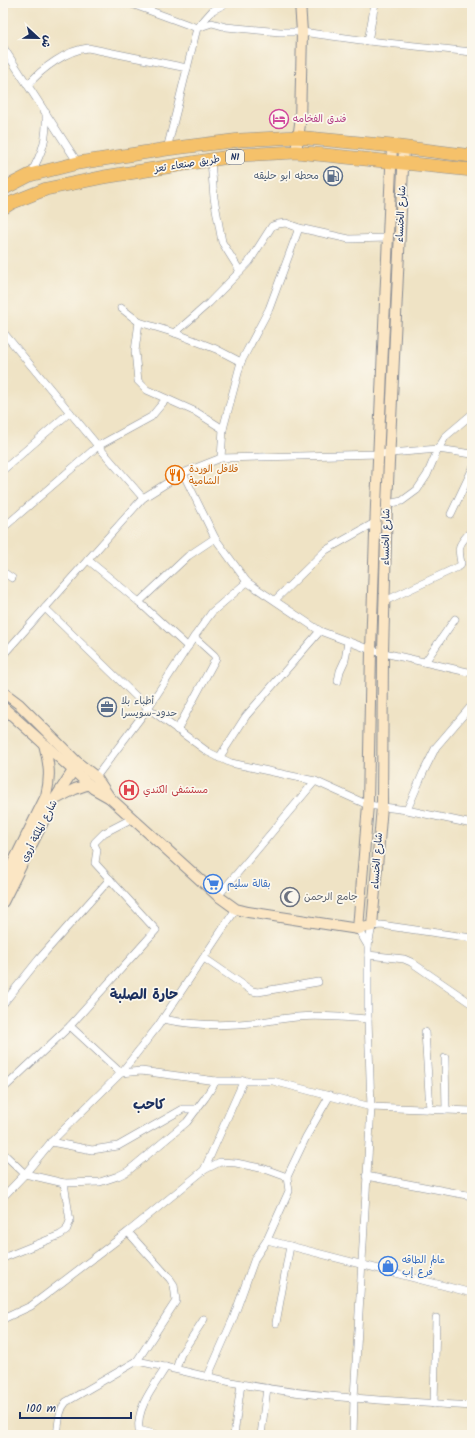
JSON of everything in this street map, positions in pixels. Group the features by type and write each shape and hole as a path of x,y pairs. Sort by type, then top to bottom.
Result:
{"highway":[{"name":"طريق صنعاء تعز","path":"3,189 30,175 100,159 240,140 297,137 472,156"},
{"name":"طريق صنعاء تعز","path":"3,208 46,189 104,177 241,155 296,152 472,170"},
{"path":"100,159 104,177"}],"street":[{"path":"129,3 197,28 212,23 226,26 280,32 302,32 368,41 472,52"},
{"path":"167,149 197,28 214,6 227,3"},
{"path":"296,152 300,124 302,32 300,3"},
{"path":"368,41 375,3"},
{"path":"3,47 78,164"},
{"path":"28,85 44,69 72,52 88,48 187,68"},
{"path":"30,175 38,160 46,139 46,112"},
{"name":"شارع الخنساء","path":"358,929 368,805 371,650 376,522 384,454 398,147"},
{"path":"211,161 214,198 222,242 240,271"},
{"name":"شارع الخنساء","path":"372,926 382,806 383,652 387,504 384,454 388,238 398,162"},
{"path":"175,333 209,303 249,262 272,226 286,224 349,239 388,238"},
{"path":"220,458 223,429 242,362 269,309 298,228"},
{"path":"121,308 139,322 175,333 242,362"},
{"path":"139,322 135,351 138,381 147,390 196,412 223,429"},
{"path":"3,332 143,498"},
{"path":"3,528 98,446 151,417 166,399"},
{"path":"3,470 70,412"},
{"path":"387,504 402,501 417,490 427,475 438,449 446,436 472,414"},
{"path":"3,655 143,498 183,473 220,458 384,454 438,449 472,454"},
{"path":"452,514 472,470"},
{"path":"183,473 215,538 247,582 320,632 371,650 472,673"},
{"path":"275,600 326,550 376,522"},
{"path":"385,601 460,566 459,547 472,530"},
{"path":"139,602 188,556 215,538"},
{"path":"88,560 139,602 188,647"},
{"path":"3,572 12,578"},
{"path":"44,744 48,762 50,798 75,789 92,780 148,708 212,612 247,582"},
{"path":"45,608 148,708 208,752 219,758 231,763 314,781 368,805 407,810 472,824"},
{"path":"425,662 455,619"},
{"path":"219,758 246,716 320,632"},
{"path":"177,730 216,658 194,637"},
{"path":"338,681 340,671 345,660 348,642"},
{"path":"3,692 19,704 76,766 110,798 218,896 236,909 358,929 381,925 472,938"},
{"path":"407,810 436,747 472,705"},
{"path":"3,708 44,744 76,766"},
{"name":"شارع الملكة أروى","path":"3,883 50,798 76,766"},
{"path":"218,896 314,781"},
{"name":"شارع الملكة أروى","path":"3,902 50,798"},
{"path":"3,1089 70,1026 156,930 96,863 97,850 94,844 104,833 133,818"},
{"path":"3,1004 40,958 110,878"},
{"path":"3,1197 25,1174 50,1142 121,1073 163,1019 236,909"},
{"path":"353,1435 363,1264 366,1176 371,1107 368,1019 368,946 372,926"},
{"path":"358,929 368,946"},
{"path":"368,955 404,959 411,962 472,1004"},
{"path":"204,958 252,991 258,992 318,982"},
{"path":"163,1019 176,1022 216,1025 262,1022 282,1018 320,1016 368,1019"},
{"path":"70,1026 121,1073 141,1072 216,1081 273,1081 371,1107 472,1111"},
{"path":"425,1032 430,1109"},
{"path":"445,1058 446,1110"},
{"path":"204,1170 244,1080"},
{"path":"3,1153 25,1174 64,1183 100,1182 123,1174 186,1122 197,1109 216,1081"},
{"path":"208,1376 233,1319 255,1258 267,1240 289,1191 287,1177 306,1137 330,1095"},
{"path":"50,1142 92,1150 118,1146 183,1109 197,1109"},
{"path":"3,1319 31,1306 128,1232 204,1170 220,1162 236,1163 265,1169 287,1177"},
{"path":"366,1176 472,1196"},
{"path":"3,1258 60,1235 66,1231 70,1221 64,1183"},
{"path":"57,1435 61,1410 66,1402 137,1362 176,1301 174,1285 170,1279 128,1232"},
{"path":"267,1240 472,1293"},
{"path":"276,1323 290,1246"},
{"path":"434,1404 436,1318"},
{"path":"176,1369 181,1354 204,1319"},
{"path":"137,1362 267,1388 354,1398 472,1406"},
{"path":"157,1435 139,1430 138,1423 142,1407 166,1367"},
{"path":"234,1435 241,1384"},
{"path":"261,1435 267,1388"}],"place":[{"name":"فندق الفخامه","path":"279,119"},
{"name":"محطه ابو حليقه","path":"333,176"},
{"name":"فلافل الوردة الشامية","path":"175,475"},
{"name":"أطباء بلا حدود-سويسرا","path":"107,707"},
{"name":"مستشفى الكندي","path":"129,790"},
{"name":"بقالة سليم","path":"213,884"},
{"name":"جامع الرحمن","path":"290,897"},
{"name":"عالم الطاقه فرع إب","path":"388,1266"}],"district":[{"name":"حارة الصلبة","path":"144,995"},
{"name":"كاحب","path":"149,1105"}]}
